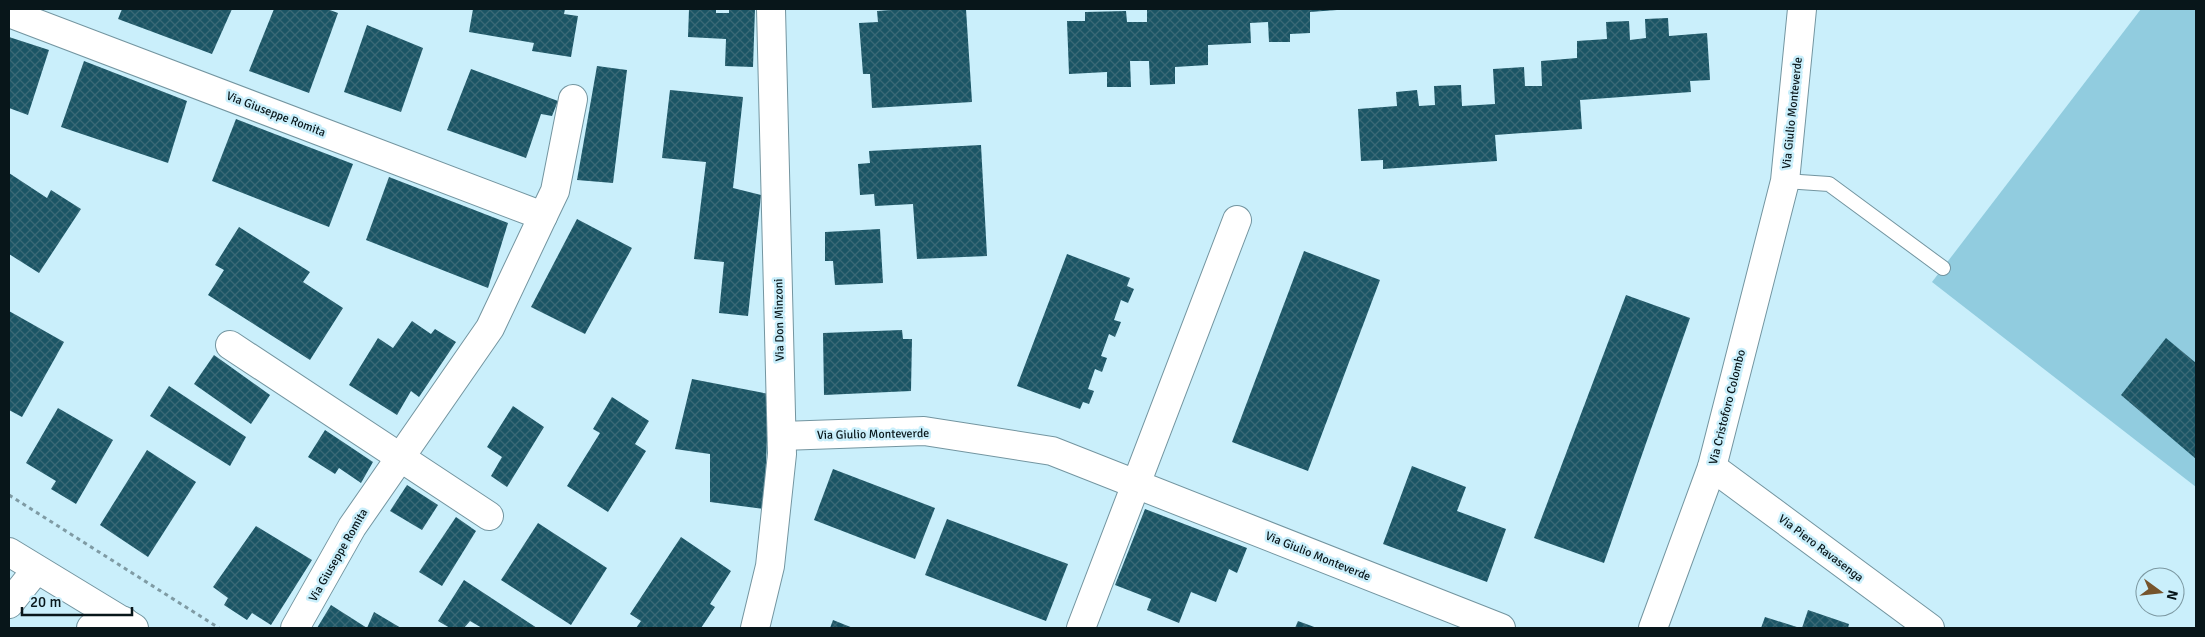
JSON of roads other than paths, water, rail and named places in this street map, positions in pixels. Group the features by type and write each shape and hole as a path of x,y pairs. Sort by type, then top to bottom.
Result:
{"street":[{"name":"Via Don Minzoni","path":"755,628 770,566 782,445 771,9"},
{"name":"Via Giulio Monteverde","path":"1785,181 1802,9"},
{"name":"Via Giuseppe Romita","path":"9,13 543,216"},
{"name":"Via Giuseppe Romita","path":"295,628 352,527 490,328 555,191 573,99"},
{"name":"Via Cristoforo Colombo","path":"1654,628 1712,467 1785,181"},
{"path":"1081,628 1237,220"},
{"path":"230,345 489,516"},
{"name":"Via Giulio Monteverde","path":"782,445 924,431 1052,451 1501,628"},
{"name":"Via Piero Ravasenga","path":"1712,467 1930,628"},
{"path":"9,552 36,570 129,624"},
{"path":"9,604 36,570"},
{"path":"91,628 129,624"}],"lane":[{"name":"Via Giulio Monteverde","path":"1785,181 1829,184 1943,268"}]}
